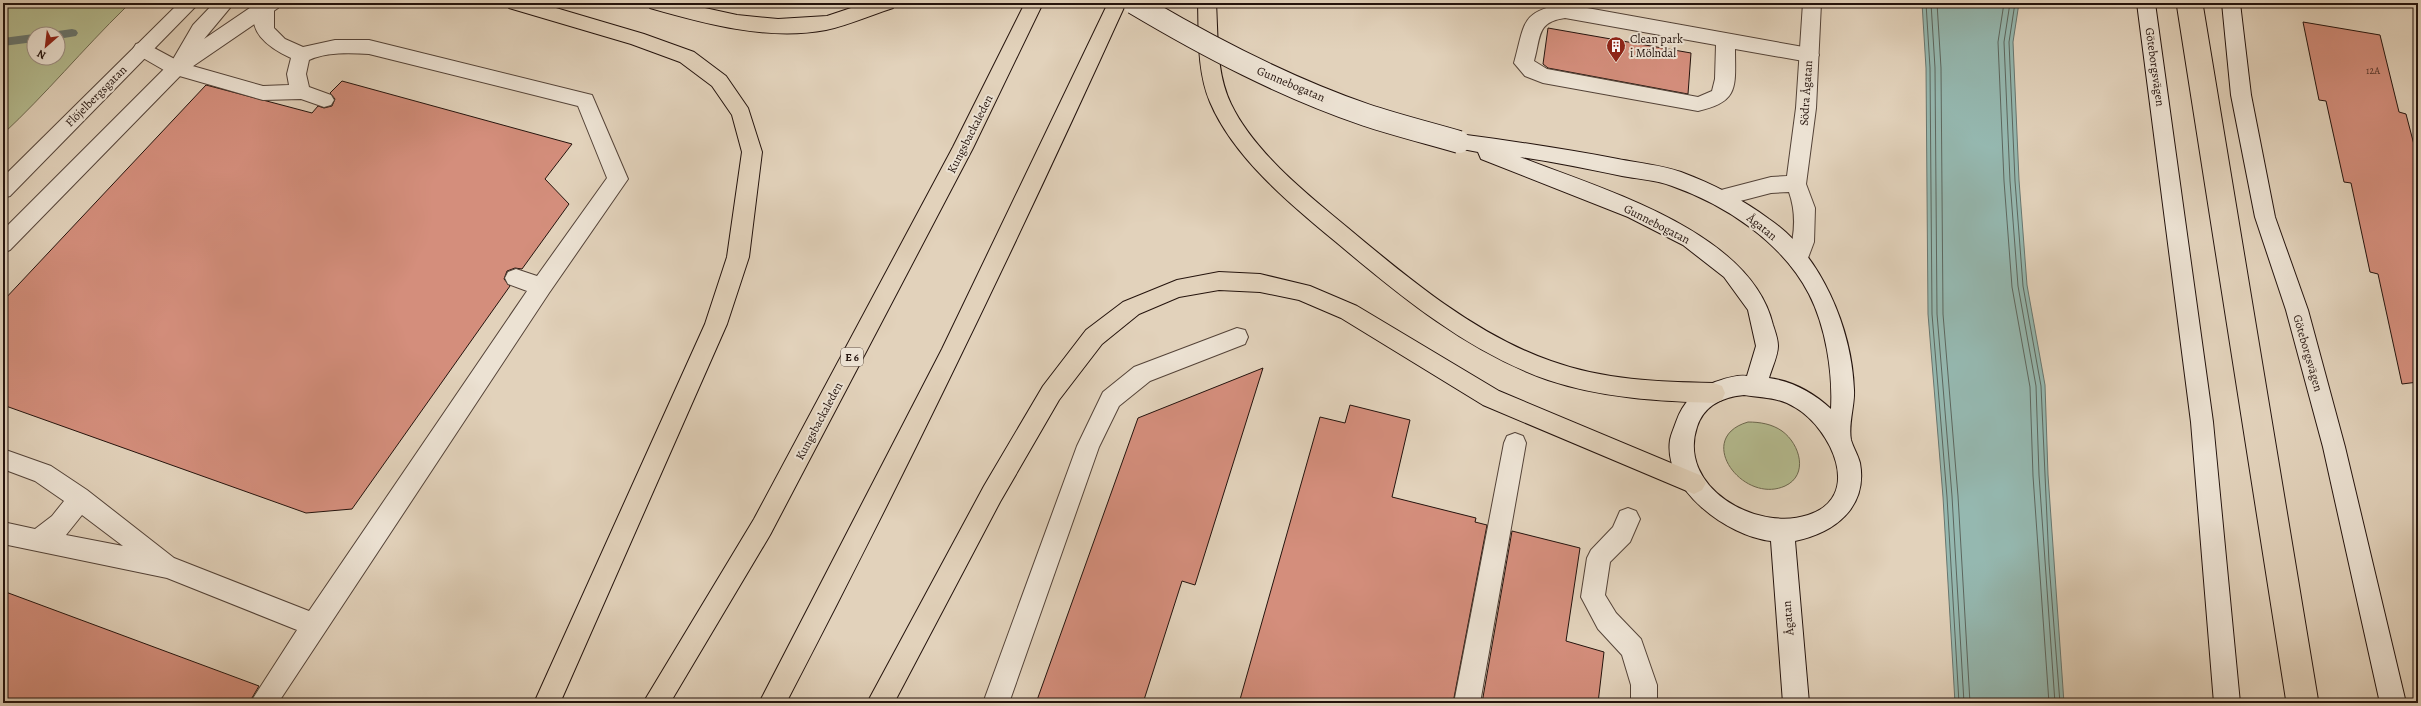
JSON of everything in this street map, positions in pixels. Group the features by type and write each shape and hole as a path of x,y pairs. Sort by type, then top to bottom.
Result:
{"highway":[{"path":"516,3 637,39 687,57 719,81 741,113 752,152 738,257 716,324 547,703"},
{"path":"657,3 715,19 766,26 820,24 886,3"},
{"name":"Kungsbackaleden","path":"656,703 762,527 963,148 1034,3"},
{"path":"772,703 851,556 1031,192 1116,3"},
{"path":"1207,3 1211,75 1227,115 1268,168 1322,219 1386,270 1446,315 1504,350 1547,370 1587,382 1659,392 1714,393"},
{"path":"880,703 992,494 1051,393 1094,337 1131,308 1177,289 1219,281 1260,283 1302,292 1349,312 1491,398 1694,483"}],"main road":[{"name":"Flöjelbergsgatan","path":"3,190 190,3"},
{"path":"176,68 200,30 225,3"},
{"name":"Gunnebogatan","path":"1134,3 1174,27 1264,73 1365,114 1459,142 1642,214 1690,239 1731,271 1758,307 1767,346 1755,387"},
{"name":"Södra Ågatan","path":"1798,260 1804,242 1805,208 1796,184 1806,108 1812,3"},
{"name":"Göteborgsvägen","path":"2146,3 2202,422 2227,703"},
{"name":"Göteborgsvägen","path":"2231,3 2241,95 2265,217 2296,310 2334,447 2393,703"},
{"path":"3,244 176,68 269,4"},
{"path":"269,4 263,24 268,33 279,44 302,55"},
{"path":"1725,40 1725,80 1721,95 1712,101 1698,104 1543,76 1532,71 1524,62 1535,22 1546,14 1565,11 1809,55"},
{"path":"263,703 541,287 618,179 585,100 369,47 325,47 302,55 296,66 295,77 302,92"},
{"path":"143,50 176,68 263,93 302,92 324,100"},
{"name":"Gunnebogatan","path":"1459,142 1540,152"},
{"name":"Ågatan","path":"1540,152 1674,178 1721,198 1764,226 1798,260 1819,291 1834,334 1843,389 1840,439"},
{"path":"1721,198 1771,186 1796,184"},
{"path":"516,278 541,287"},
{"path":"996,703 1088,446 1111,399 1142,374 1237,337"},
{"name":"Ågatan","path":"1736,386 1755,387 1778,389 1803,401 1824,418 1840,439 1848,459 1848,489 1839,507 1815,526 1782,532 1756,528 1732,518 1711,502 1694,483 1688,472 1682,451 1684,430 1686,421 1697,404 1714,393 1736,386"},
{"path":"1467,703 1515,443"},
{"path":"3,459 43,473 79,498 168,567"},
{"path":"35,541 54,531 68,518 79,498"},
{"path":"1628,519 1622,534 1611,543 1599,558 1593,597 1608,621 1632,648 1644,685 1644,703"},
{"name":"Ågatan","path":"1782,532 1796,703"},
{"path":"3,533 35,541 168,567 314,625"}],"green space":[{"path":"3,3 125,3 125,8 3,134"},
{"path":"1748,422 1770,425 1782,431 1793,444 1797,451 1799,467 1797,475 1785,486 1769,489 1754,486 1740,478 1730,467 1724,454 1725,441 1732,430"}],"water":[{"path":"1922,3 2019,3 2013,42 2019,180 2027,285 2045,385 2048,475 2064,703 1955,703 1943,497 1928,314 1926,68"}],"building":[{"path":"2303,22 2380,35 2399,112 2406,114 2418,160 2418,382 2402,384 2378,274 2370,272 2351,183 2344,182 2326,101 2319,100"},
{"name":"Clean park i Mölndal","path":"1548,28 1691,53 1688,94 1548,68 1543,64"},
{"path":"342,81 572,144 545,179 569,204 522,269 515,268 507,271 504,279 510,286 352,509 306,513 3,405 3,301 206,85 312,113 318,106 324,108 332,106 335,99 330,93"},
{"path":"1263,368 1195,585 1182,581 1143,703 1036,703 1138,418"},
{"path":"1350,405 1410,420 1392,497 1476,518 1475,522 1487,525 1453,703 1239,703 1320,417 1345,423"},
{"path":"1512,531 1580,548 1566,641 1604,652 1598,703 1482,703"},
{"path":"3,591 259,686 249,703 3,703"}],"waterway":[{"path":"66,34 72,33"},
{"path":"3,42 26,39"}],"tram line":[{"path":"2176,3 2286,703"},
{"path":"2203,3 2319,703"}],"place":[{"name":"Clean park i Mölndal","path":"1616,63"}]}
